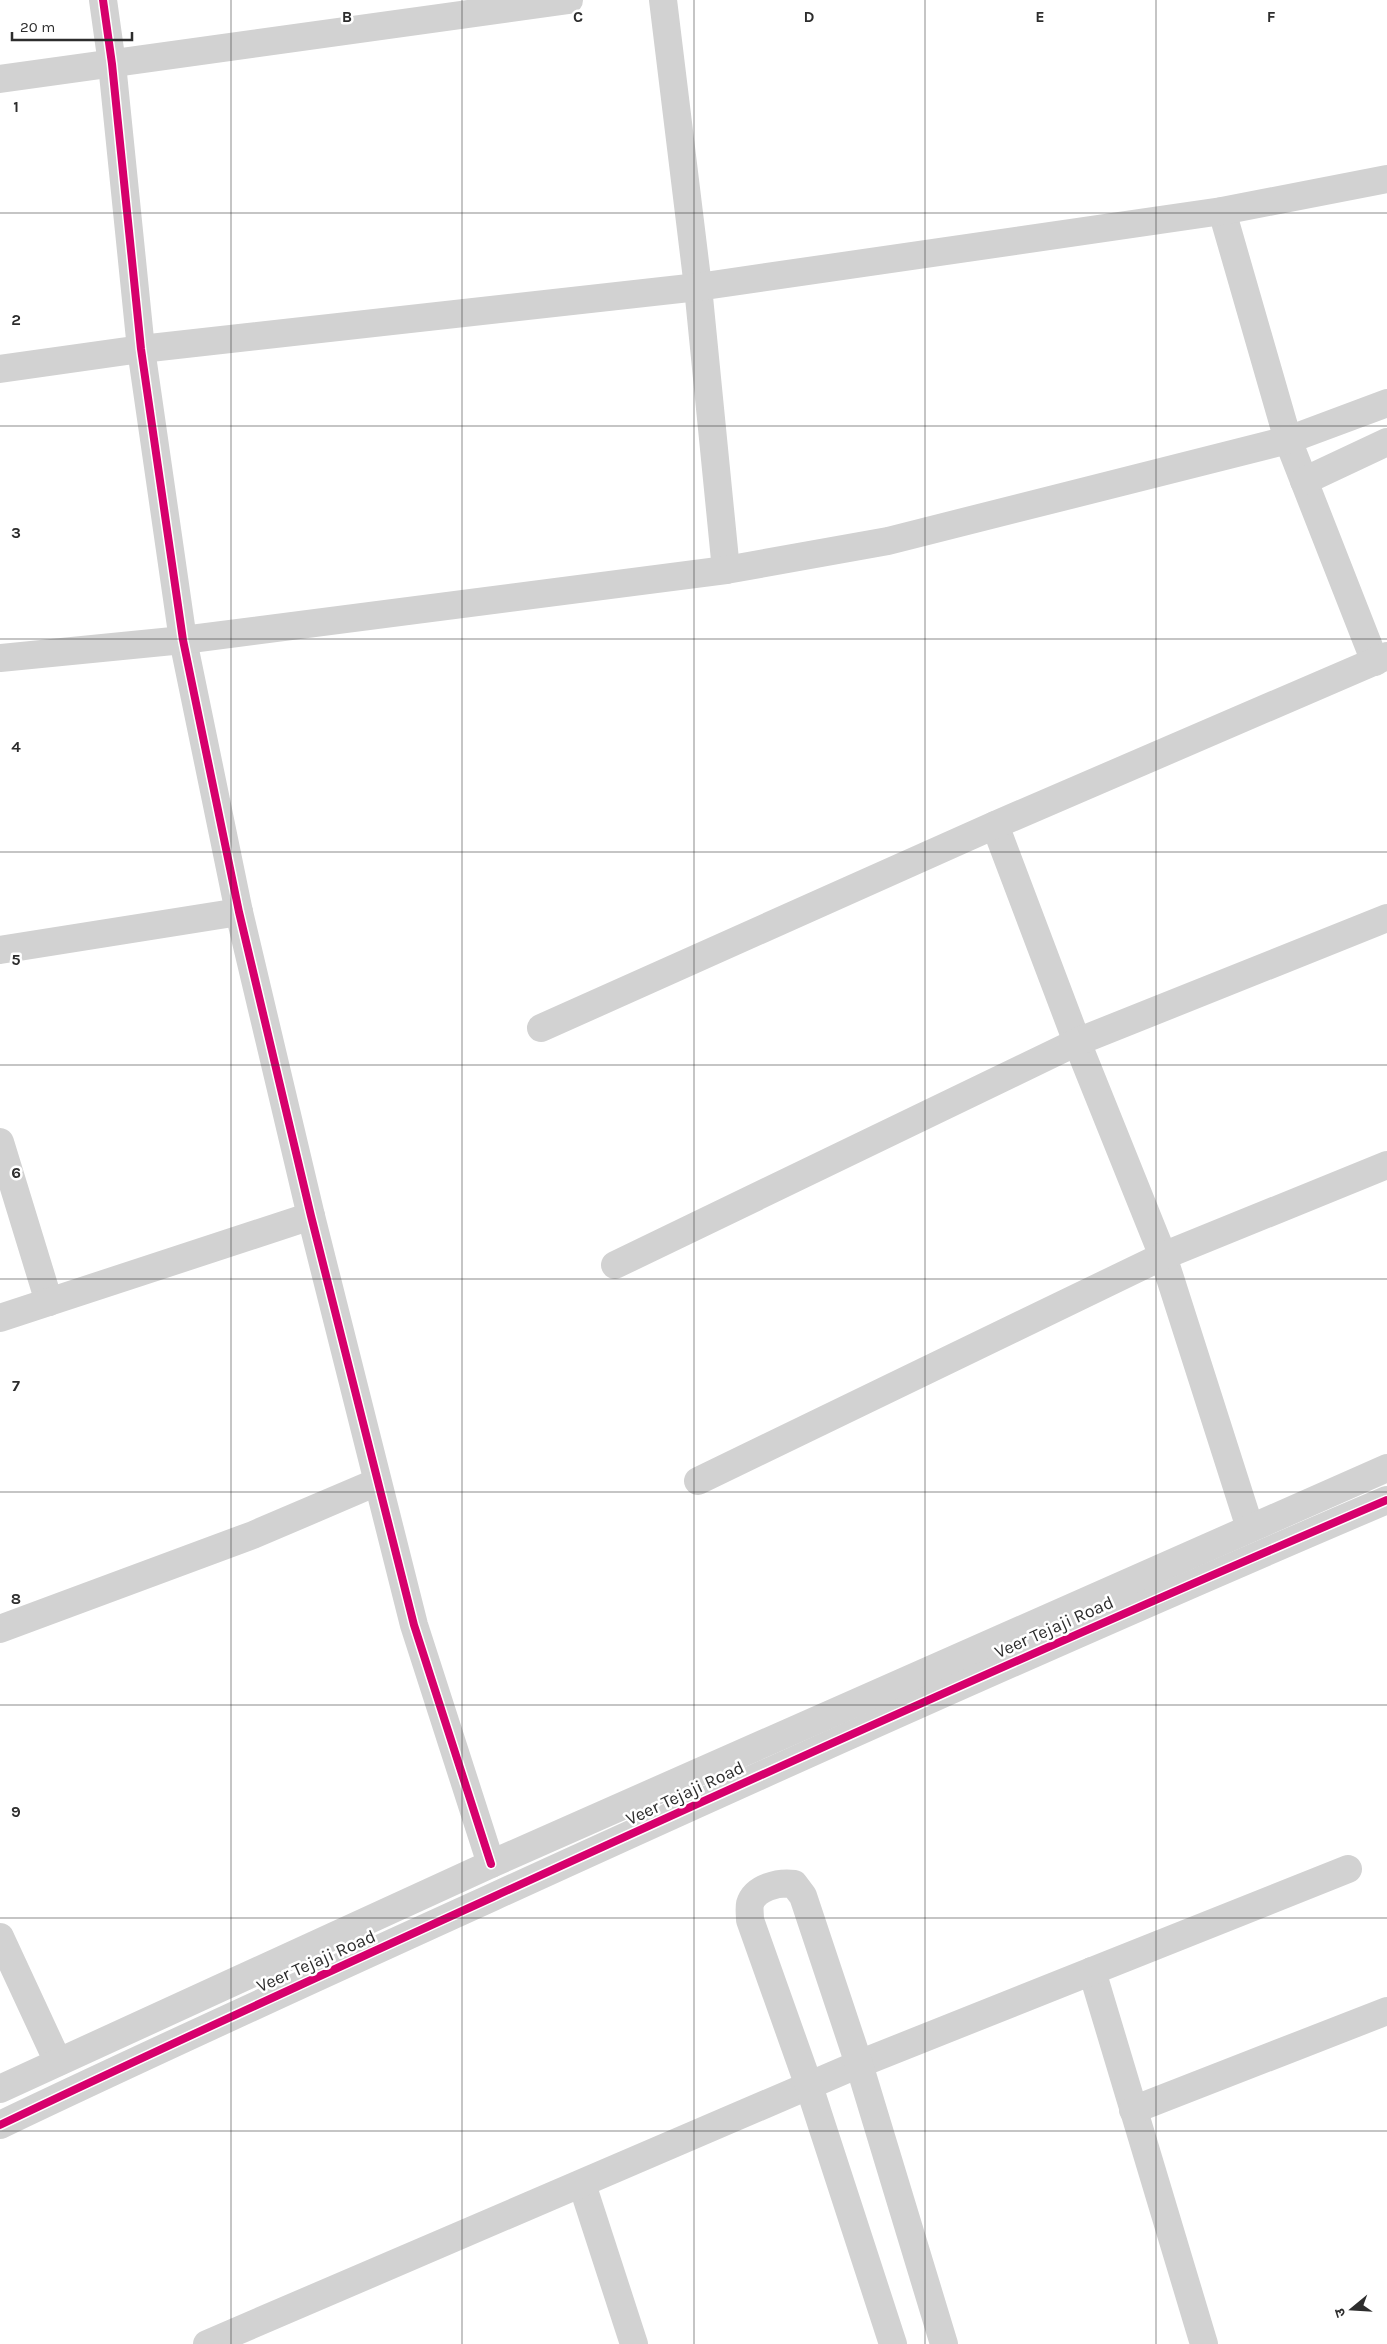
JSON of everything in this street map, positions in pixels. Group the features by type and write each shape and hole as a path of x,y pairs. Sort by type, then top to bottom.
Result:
{"street":[{"path":"103,0 112,64 141,349 183,640 240,912 311,1216 377,1482 414,1625 491,1864"},
{"path":"0,79 569,0"},
{"path":"663,0 698,287 726,570"},
{"path":"0,369 141,349 698,287 1222,212 1387,179"},
{"path":"541,1028 995,825 1381,659 1288,440 1222,212"},
{"path":"0,658 183,640 726,570 888,541 1288,440 1387,402"},
{"path":"1304,481 1387,442"},
{"path":"995,825 1077,1042 1163,1256 1250,1528"},
{"path":"0,950 240,912"},
{"path":"615,1265 1077,1042 1387,918"},
{"path":"0,1142 49,1302"},
{"path":"698,1481 1163,1256 1387,1165"},
{"path":"0,1318 311,1216"},
{"name":"Veer Tejaji Road","path":"0,2089 491,1864 1387,1468"},
{"path":"0,1629 253,1535 377,1482"},
{"name":"Veer Tejaji Road","path":"0,2125 169,2044 753,1778 1094,1625 1387,1500"},
{"path":"207,2344 859,2064 1348,1869"},
{"path":"893,2344 809,2086 750,1920 750,1903 758,1891 782,1883 794,1884 803,1896 859,2064 944,2344"},
{"path":"0,1937 58,2062"},
{"path":"1092,1971 1204,2344"},
{"path":"1133,2110 1387,2011"},
{"path":"582,2184 634,2344"}],"cycle path":[{"path":"103,0 112,64 141,349 183,640 239,912 311,1216 414,1625 491,1864"},
{"path":"0,2125 246,2010 716,1796 1051,1646 1387,1500"}]}
